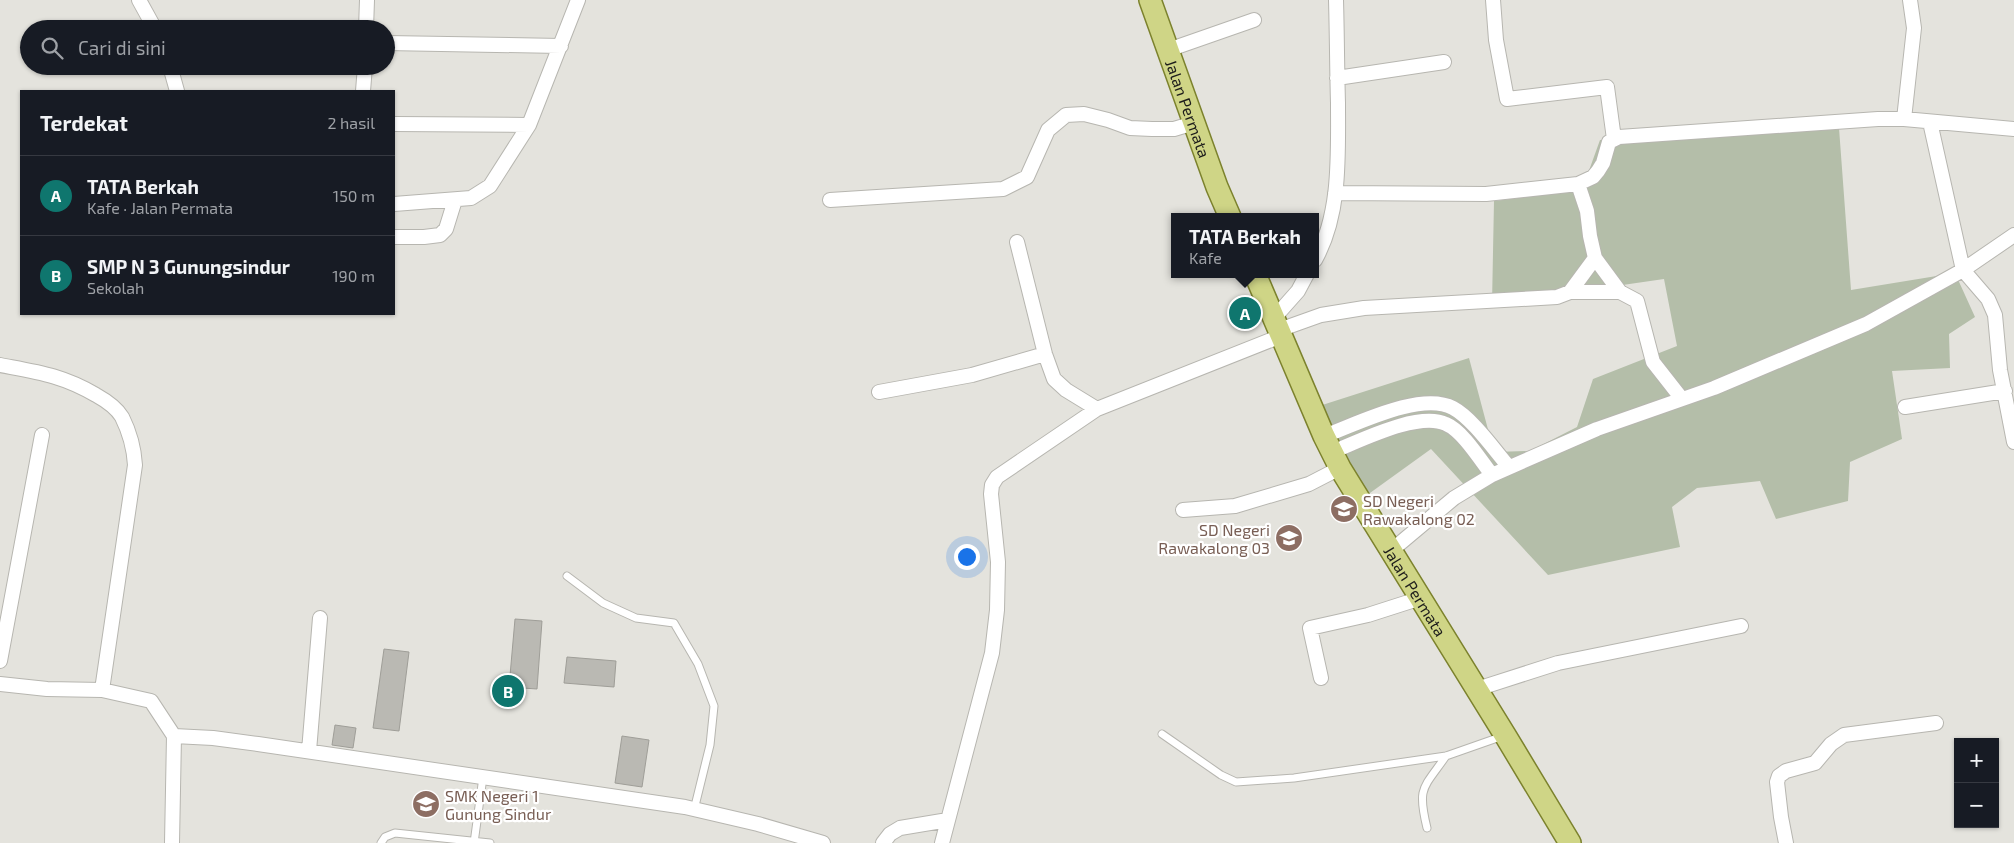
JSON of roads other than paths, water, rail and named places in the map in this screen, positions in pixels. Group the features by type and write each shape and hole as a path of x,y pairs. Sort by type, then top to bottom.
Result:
{"main road":[{"name":"Jalan Permata","path":"1150,0 1228,213"},
{"name":"Jalan Permata","path":"1257,278 1332,452 1570,843"}],"street":[{"path":"139,0 150,20"},
{"path":"366,20 367,0"},
{"path":"395,204 471,198 490,186 529,125 578,0"},
{"path":"1319,250 1328,229 1335,193 1338,146 1336,0"},
{"path":"1493,0 1496,40 1507,100 1607,87 1614,139"},
{"path":"1904,119 1914,28 1910,0"},
{"path":"1168,50 1254,20"},
{"path":"395,43 561,46"},
{"path":"1337,78 1444,62"},
{"path":"173,75 177,90"},
{"path":"364,90 365,75"},
{"path":"830,200 1003,188 1027,177 1048,130 1066,115 1084,114 1130,128 1152,130 1174,129 1194,123"},
{"path":"1335,193 1486,194 1578,184 1598,171 1603,163 1609,142 1614,139 1878,119 1904,119 2014,128"},
{"path":"1930,122 1963,270 1988,299 1993,308 2004,391 2014,442"},
{"path":"395,124 529,125"},
{"path":"1578,184 1587,211 1595,258 1620,292 1636,301 1653,362 1682,399"},
{"path":"395,237 440,235 446,229 455,200"},
{"path":"1392,550 1454,498 1509,467 1597,430 1714,388 1866,324 1963,270 2014,235"},
{"path":"1017,242 1045,354 1054,379 1066,390 1097,409"},
{"path":"1570,292 1595,258"},
{"path":"1278,328 1305,278"},
{"path":"942,843 992,653 997,610 998,562 991,494 992,485 997,477 1097,409 1278,328 1321,316 1364,308 1557,297 1570,292 1620,292"},
{"path":"879,392 972,375 1045,354"},
{"path":"0,364 48,374 74,382 108,402 121,416 134,445 135,465 102,690"},
{"path":"1905,407 2004,391"},
{"path":"1183,510 1236,506 1309,484 1332,452 1399,408 1427,403 1442,404 1454,408 1468,420 1509,467"},
{"path":"1332,452 1403,424 1434,421 1447,424 1456,432 1469,445 1492,476"},
{"path":"0,661 42,435"},
{"path":"1321,678 1310,628 1368,615 1421,598"},
{"path":"309,751 320,618"},
{"path":"1477,689 1558,663 1741,626"},
{"path":"0,684 47,689 102,690 151,701 174,736 172,843"},
{"path":"1786,843 1777,782 1779,776 1786,771 1815,763 1831,744 1844,736 1936,723"},
{"path":"174,736 213,738 309,751 694,810 758,824 824,843"},
{"path":"883,843 890,834 900,828 948,820"}],"lane":[{"path":"566,576 603,603 636,618 674,622 698,664 714,706 710,745 694,810"},
{"path":"1162,734 1221,775 1236,782 1294,778 1446,756 1505,735"},
{"path":"1427,828 1422,804 1422,792 1446,756"},
{"path":"474,842 483,777"},
{"path":"382,843 385,837 395,833 490,843"}],"place":[{"name":"TATA Berkah","path":"1245,313"},
{"name":"SD Negeri Rawakalong 02","path":"1344,509"},
{"name":"SD Negeri Rawakalong 03","path":"1289,538"},
{"name":"SMP N 3 Gunungsindur","path":"508,691"},
{"name":"SMK Negeri 1 Gunung Sindur","path":"426,804"}]}
